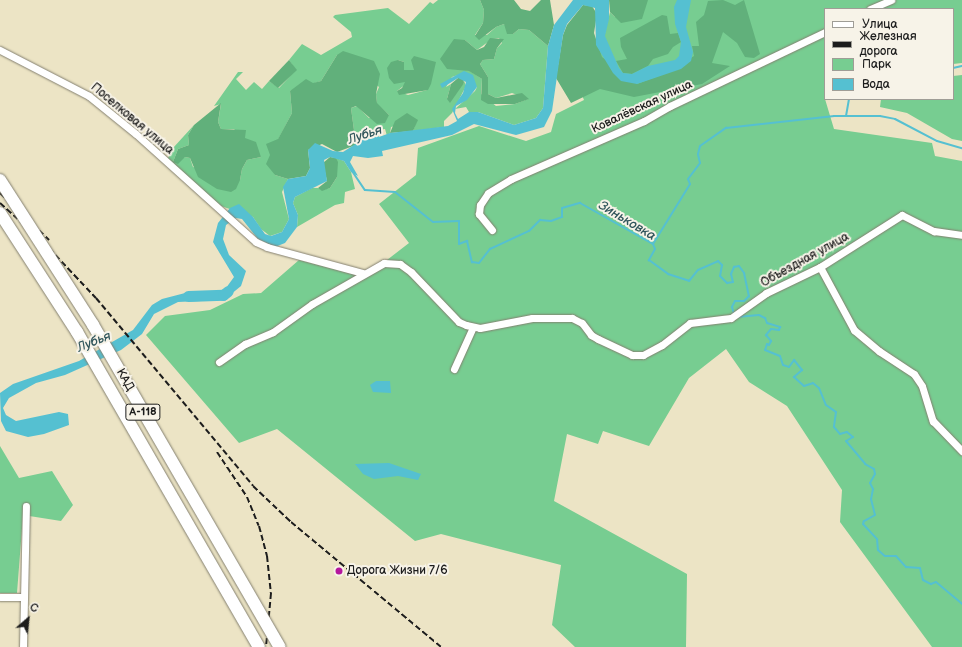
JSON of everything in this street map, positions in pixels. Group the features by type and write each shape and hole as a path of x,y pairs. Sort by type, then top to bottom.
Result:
{"highway":[{"name":"КАД","path":"0,180 93,325 280,647"},
{"name":"КАД","path":"0,213 77,332 259,647"}],"street":[{"path":"872,8 891,0"},
{"name":"Ковалёвская улица","path":"492,230 479,211 485,198 499,186 551,160 644,121 670,106 824,32"},
{"name":"Поселковая улица","path":"0,50 89,96 136,134 256,242 267,247 363,273"},
{"name":"Объездная улица","path":"473,327 532,318 572,318 582,323 591,335 598,339 632,355 643,355 662,345 690,323 731,318 766,293 820,267 902,215 934,230 962,235"},
{"path":"219,362 245,344 273,332 363,273 384,264 400,264 446,306 459,322 473,327 454,369"},
{"path":"820,267 854,330 879,350 914,374 922,386 933,421 962,451"},
{"path":"23,647 26,506"},
{"path":"0,597 23,597"}],"green space":[{"path":"438,0 480,0 484,10 483,23 475,35 487,35 496,27 504,24 513,34 519,29 529,30 548,46 543,108 536,118 514,125 478,112 469,112 466,107 455,109 475,91 477,87 463,78 466,86 452,113 444,121 444,127 413,131 417,120 391,127 390,133 387,136 385,129 377,130 378,135 368,137 356,145 351,108 357,106 369,118 389,115 377,104 376,94 379,87 337,55 321,81 290,91 292,113 270,155 275,175 288,179 282,192 289,219 282,232 270,236 261,229 253,217 221,206 167,160 173,148 194,125 188,135 189,145 178,149 173,162 185,157 190,158 193,167 240,180 242,169 247,160 261,157 234,129 221,129 218,122 221,104 214,106 238,72 243,72 236,79 246,90 254,82 262,89 269,81 279,88 296,70 289,60 302,44 321,55 352,37 351,32 333,17 335,15 388,8 409,24 430,2 433,4","holes":["499,38 502,43 497,48 494,59 483,60 480,64 488,77 488,94 496,98 512,93 528,99 515,104 496,106 481,94 482,79 470,71 462,69 465,40 477,50 492,39","398,60 404,62 404,70 414,70 431,75 427,90 408,95 397,91 406,84","458,75 463,78 464,83 447,99 451,84 446,87 452,77"]},
{"path":"480,0 514,0 521,9 530,11 541,0 550,0 554,25 548,46 529,30 519,29 513,34 507,34 504,24 496,27 479,40 475,36 483,23 484,10"},
{"path":"609,0 648,0 642,19 621,23 610,12"},
{"path":"612,0 962,0 962,63 954,64 954,8 824,8 824,100 825,100 834,129 932,143 935,156 962,161 962,647 932,647 840,522 842,490 787,406 749,382 726,349 689,378 649,446 603,431 598,444 567,434 554,501 687,574 686,647 575,647 552,625 561,565 441,534 415,541 277,429 239,443 146,335 165,316 210,310 243,294 261,293 299,260 365,277 409,243 379,204 416,175 418,148 479,126 526,141 551,132 556,114 584,100 568,62 605,33 610,12 615,17"},
{"path":"723,0 735,5 744,0 760,54 754,58 745,57 737,43 723,32 712,63 730,66 702,84 634,97 600,89 571,103 556,78 563,35 567,25 583,5 592,6 597,14 594,33 602,57 637,84 666,73 694,56 692,46 699,46 696,22 704,15 708,1"},
{"path":"662,15 667,16 670,34 678,33 681,42 673,47 668,54 653,59 648,66 632,74 623,73 616,61 627,59 621,47 620,38"},
{"path":"490,38 504,39 497,48 494,59 483,60 480,64 488,77 488,94 496,98 522,93 529,99 515,104 488,104 481,100 482,79 469,71 447,69 440,59 454,39 465,40 477,50 484,47"},
{"path":"343,51 374,61 380,74 376,94 377,103 389,115 385,123 377,124 356,106 351,108 356,145 337,152 322,144 308,150 310,168 306,176 288,179 275,175 266,164 270,155 266,144 278,139 292,113 290,91 306,79 313,83 321,81 337,55"},
{"path":"414,56 436,62 431,84 428,90 399,95 397,91 402,88 405,82 394,84 389,78 387,68 391,62 398,60 404,62 404,70 414,70 411,60"},
{"path":"289,60 297,70 278,88 269,81"},
{"path":"962,75 962,141 952,139 907,113 880,107 881,100 954,100 954,76"},
{"path":"458,78 463,78 464,83 450,103 447,99 451,84"},
{"path":"221,103 218,122 221,129 246,130 245,138 256,142 261,157 247,160 242,169 240,180 236,189 231,192 217,189 198,177 190,158 185,157 178,164 173,162 178,149 189,145 188,135 194,125"},
{"path":"407,113 418,120 413,131 390,133 395,121"},
{"path":"330,157 336,158 338,162 337,177 330,188 322,191 318,188 327,181 323,163"},
{"path":"336,158 344,161 351,172 355,189 345,192 344,203 335,205 297,227 298,215 293,203 295,197 312,188 322,190 330,188 337,177"},
{"path":"0,446 19,478 52,471 73,505 61,521 23,515 17,593 0,593"}],"water":[{"path":"573,0 609,0 609,19 605,36 619,68 623,73 632,74 648,66 675,60 679,56 681,42 675,24 674,7 677,0 691,0 686,27 693,52 691,61 681,69 637,84 621,81 613,73 596,45 595,8 583,5 567,24 563,35 552,111 544,127 516,135 474,124 452,135 382,151 383,156 368,158 353,156 350,162 358,176 351,172 344,161 330,157 324,160 327,181 295,197 293,203 298,215 297,227 285,243 275,247 258,239 242,219 236,218 226,225 223,239 229,255 246,271 241,286 224,300 178,302 154,314 142,334 121,350 65,375 36,383 9,398 3,408 6,415 16,421 59,412 68,414 69,425 44,434 28,437 6,431 1,421 0,393 13,384 79,361 133,330 152,305 162,299 189,292 212,295 226,288 234,277 213,242 218,223 230,208 239,204 253,217 265,234 271,236 282,232 289,219 283,187 288,179 306,176 310,168 308,150 315,143 333,151 343,152 368,136 378,135 379,137 390,133 448,126 457,121 452,109 463,93 466,82 458,78 442,88 440,84 464,71 473,75 477,87 467,100 456,106 455,113 458,119 469,112 478,112 514,125 536,118 543,108 548,46 554,25"},
{"path":"376,381 390,381 391,393 373,392 370,385"},
{"path":"389,463 421,474 418,480 398,476 374,479 363,474 355,464"}],"waterway":[{"path":"954,68 962,66"},
{"path":"846,116 849,100"},
{"path":"653,244 690,184 688,179 700,163 698,154 700,146 726,128 834,116 880,116 895,119 937,141 962,148"},
{"name":"Зиньковка","path":"352,171 365,190 395,192 433,222 459,221 459,244 467,241 472,262 479,263 490,249 529,231 540,220 551,221 562,217 562,208 580,203 653,244 655,249 649,260 668,274 689,281 698,270 718,261 722,265 720,276 727,283 733,282 731,274 734,267 739,266 744,273 749,296 744,301 735,301 732,307 734,314"},
{"name":"Лубья","path":"188,296 223,295 228,291"},
{"name":"Зиньковка","path":"737,317 759,315 765,318 767,323 780,327 779,330 771,329 766,335 771,341 769,345 767,344 765,350 780,356 783,365 789,367 794,360 802,370 794,377 804,386 813,383 819,388 826,405 836,412 834,427 840,434 847,432 853,437 846,441 865,464 874,469 875,474 870,483 873,489 871,499 875,515 864,521 863,524 877,539 878,550 885,556 896,556 906,567 920,568 923,580 931,584 936,582 962,604"}],"railway":[{"path":"0,193 49,240"},
{"path":"0,203 43,242 96,298 253,486 291,522 441,647"},
{"path":"217,452 247,497 259,526 267,556 271,593 266,647"}],"place":[{"name":"Дорога Жизни 7/6","path":"339,571"}]}
